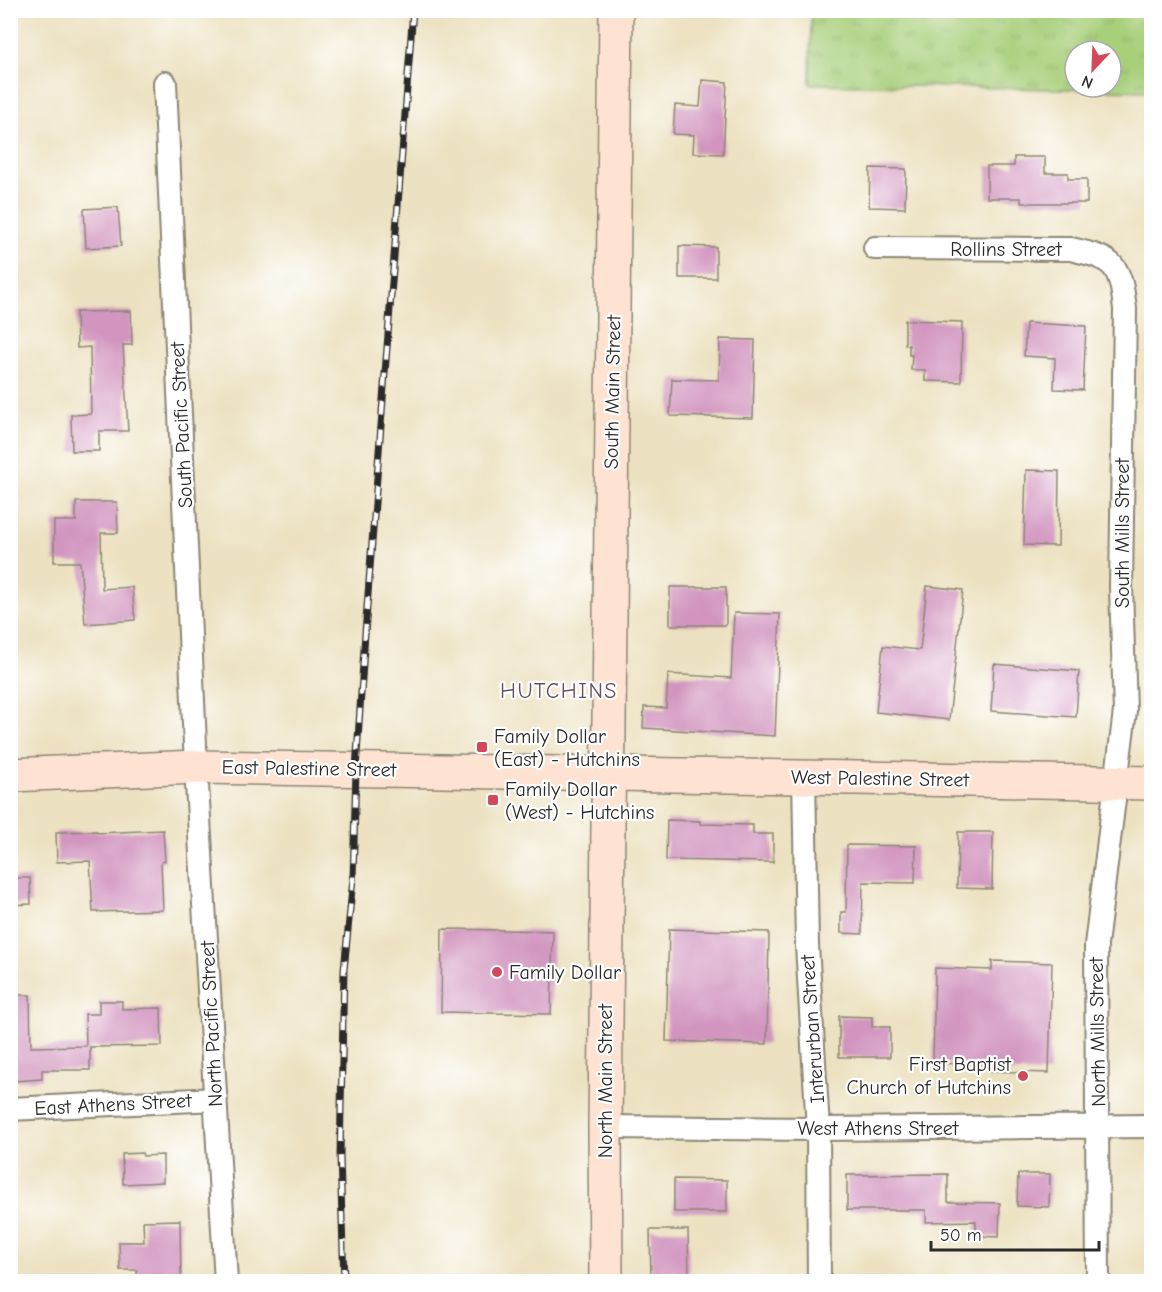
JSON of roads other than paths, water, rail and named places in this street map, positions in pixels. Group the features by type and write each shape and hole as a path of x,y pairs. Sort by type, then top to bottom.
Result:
{"street":[{"name":"South Main Street","path":"608,773 616,10"},
{"name":"South Pacific Street","path":"165,82 196,766"},
{"name":"Rollins Street","path":"875,248 1071,249 1097,255 1115,266 1122,282"},
{"name":"South Mills Street","path":"1116,783 1125,711 1121,587 1125,309 1122,282"},
{"name":"East Palestine Street","path":"10,775 196,766 608,773"},
{"name":"North Pacific Street","path":"196,766 226,1281"},
{"name":"West Palestine Street","path":"608,773 1152,783"},
{"name":"North Main Street","path":"606,1281 608,773"},
{"name":"Interurban Street","path":"804,776 807,945 818,1129 819,1281"},
{"name":"North Mills Street","path":"1098,1281 1096,945 1116,783"},
{"name":"East Athens Street","path":"10,1109 216,1099"},
{"name":"West Athens Street","path":"605,1127 818,1129 1152,1126"}],"railway":[{"path":"344,1282 340,1155 344,970 353,879 356,769 365,633 413,10"}],"place":[{"name":"Family Dollar (East) - Hutchins","path":"482,747"},
{"name":"Family Dollar (West) - Hutchins","path":"493,800"},
{"name":"Family Dollar","path":"497,972"},
{"name":"First Baptist Church of Hutchins","path":"1023,1076"}],"district":[{"name":"HUTCHINS","path":"559,690"}]}
